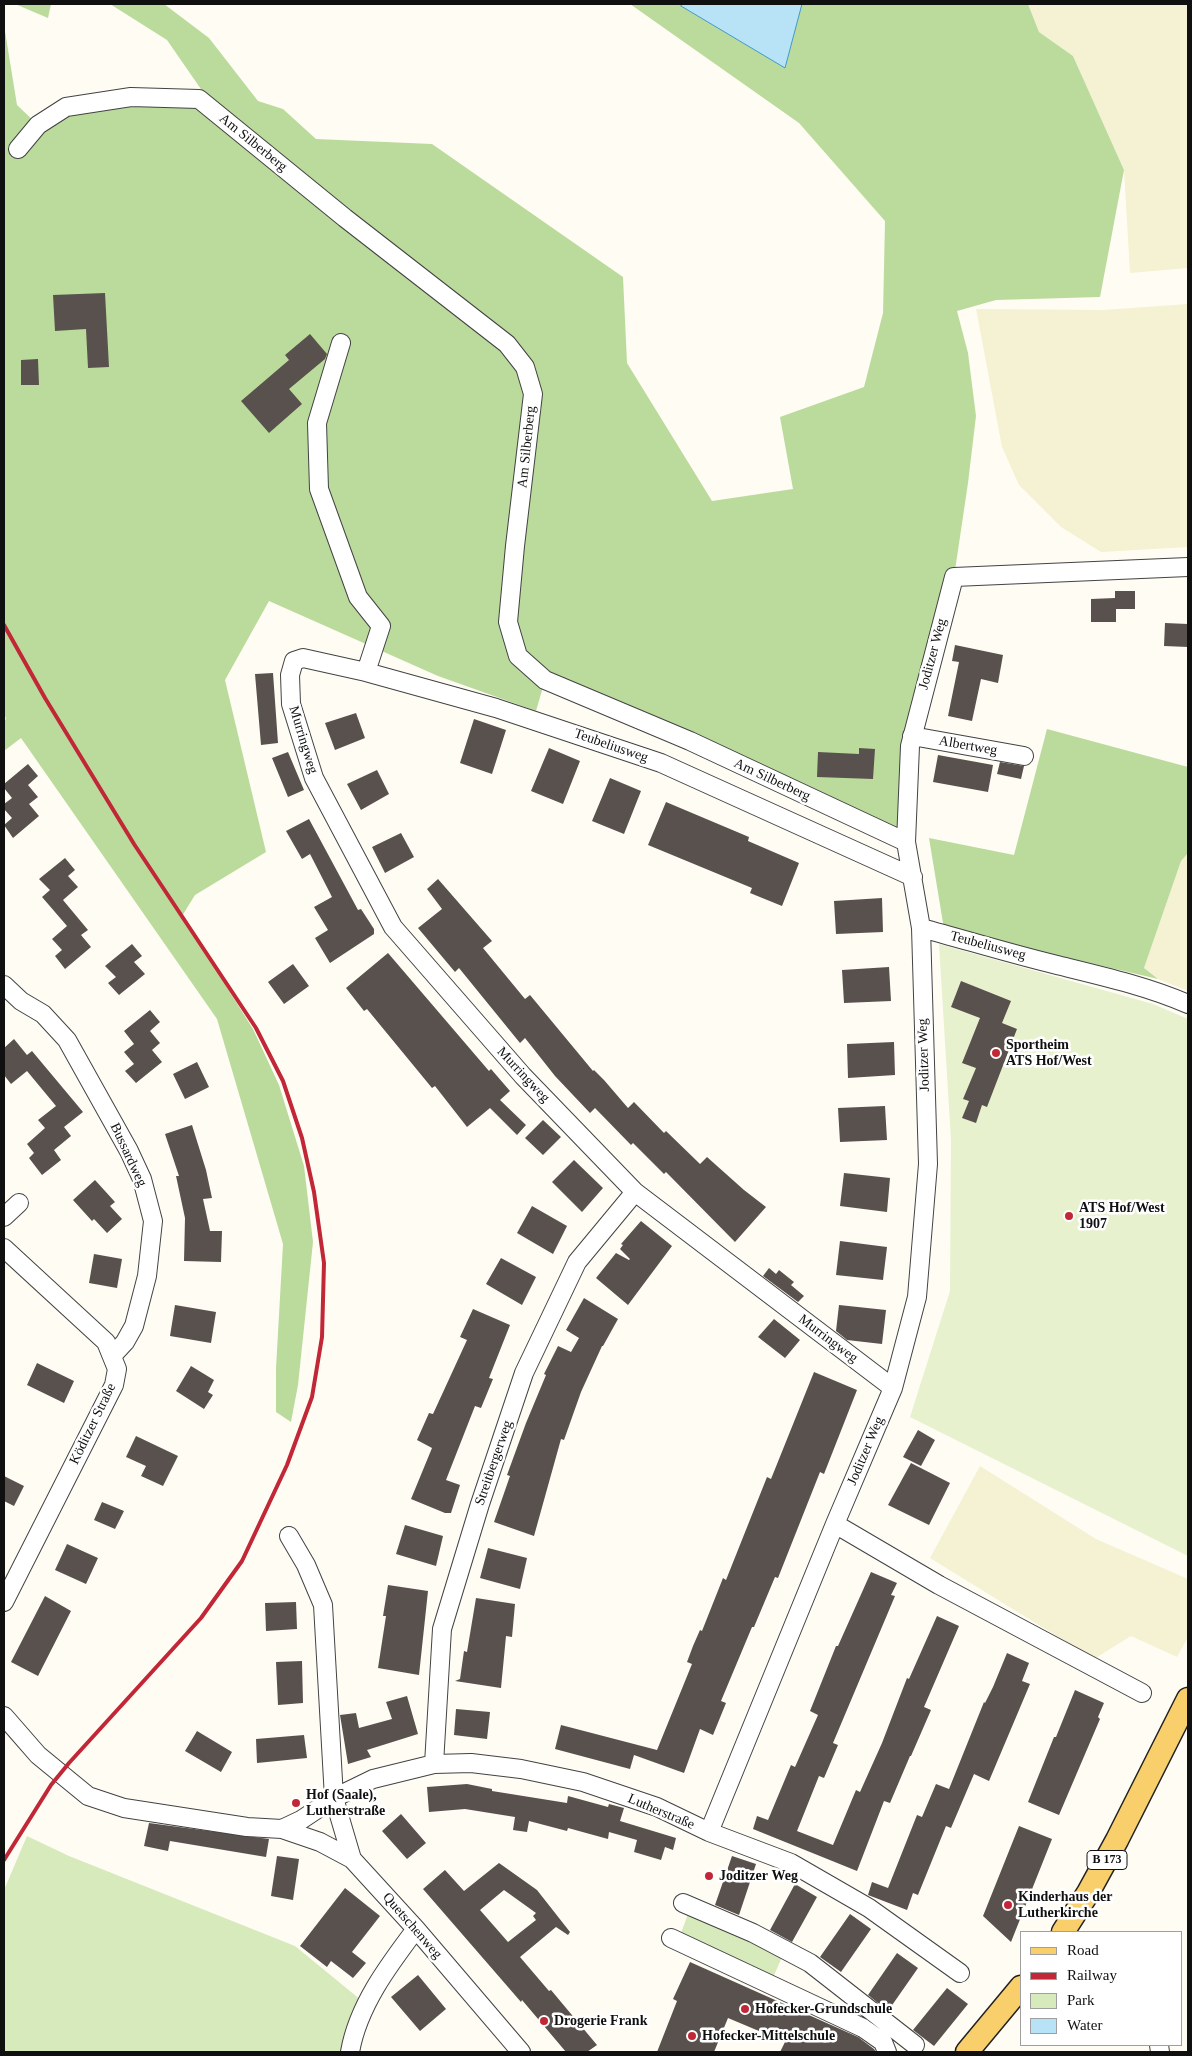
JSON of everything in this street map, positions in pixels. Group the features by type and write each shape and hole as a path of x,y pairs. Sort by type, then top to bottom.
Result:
{"main road":[{"name":"B 173","path":"1064,1931 1088,1893 1117,1840 1188,1699"},
{"path":"967,2052 1020,1988"},
{"path":"983,2052 1020,1997"}],"street":[{"name":"Am Silberberg","path":"18,149 38,125 66,107 131,97 199,99 345,218 507,344 525,367 533,394 508,622 518,656 545,680 690,741 906,842"},
{"path":"341,343 317,423 320,489 358,597 381,626 366,672"},
{"name":"Joditzer Weg","path":"709,1832 835,1524 893,1388 917,1297 928,1164 921,928 914,877 906,842 910,746 954,576 1188,567"},
{"name":"Teubeliusweg","path":"294,661 302,658 366,672 496,708 661,763 914,877"},
{"name":"Murringweg","path":"294,661 290,675 291,704 314,778 393,927 522,1076 635,1192 893,1388"},
{"name":"Albertweg","path":"912,736 1024,756"},
{"name":"Teubeliusweg","path":"921,928 1055,965 1129,982 1161,992 1188,1004"},
{"name":"Bussardweg","path":"4,985 21,1001 44,1014 67,1040 129,1151 142,1179 153,1222 147,1276 134,1326 125,1342 113,1355"},
{"name":"Streitbergerweg","path":"434,1764 442,1629 480,1504 524,1372 578,1262 635,1192"},
{"path":"4,1216 19,1203"},
{"name":"Köditzer Straße","path":"4,1248 106,1342 118,1369 114,1385 4,1602"},
{"path":"835,1524 939,1585 1142,1693"},
{"path":"289,1536 306,1565 323,1605 334,1798 352,1859"},
{"name":"Lutherstraße","path":"4,1716 38,1755 88,1796 124,1808 247,1827 282,1829 301,1820 334,1798 373,1779 434,1764 471,1764 521,1769 583,1782 657,1807 709,1832 791,1863 869,1908 960,1972"},
{"name":"Quetschenweg","path":"282,1829 320,1842 352,1859 416,1929 521,2052"},
{"path":"684,1903 753,1933 810,1963 915,2045"},
{"path":"350,2052 353,2035 380,1977 416,1929"},
{"path":"671,1938 863,2028 882,2042 887,2052"}],"shaded area":[{"path":"1028,4 1188,4 1188,268 1130,273 1124,170 1073,56 1039,32"},
{"path":"1188,304 1188,547 1101,552 1061,527 1019,485 1002,447 976,309 1103,310"},
{"path":"1188,853 1188,991 1158,979 1144,968 1181,861"},
{"path":"980,1466 1096,1539 1188,1579 1188,1637 1177,1657 1131,1636 1094,1659 930,1558"}],"green space":[{"path":"15,4 51,4 48,18"},
{"path":"110,4 164,4 209,38 258,101 283,109 316,139 432,144 623,277 627,363 712,501 793,489 780,417 864,387 883,313 885,221 799,123 630,4 1028,4 1039,32 1073,56 1124,170 1100,297 996,300 957,311 968,353 976,416 954,577 912,736 906,842 545,680 536,711 438,676 269,601 225,680 266,852 195,895 182,916 253,1029 279,1085 304,1166 313,1242 298,1385 291,1422 276,1412 276,1368 283,1244 217,1019 21,738 4,751 4,721 6,719 4,713 4,25 17,105 38,125 66,107 205,95 167,40"},
{"path":"1047,729 1188,767 1188,853 1181,861 1144,968 1158,979 944,929 929,838 1014,855"},
{"name":"ATS Hof/West 1907","path":"939,944 1153,1004 1188,1019 1188,1556 910,1417 950,1291 951,1140"},
{"path":"27,1836 69,1856 295,1946 367,2005 350,2052 4,2052 4,1890"},
{"path":"689,1911 785,1950 772,1980 680,1936"}],"water":[{"path":"683,4 802,4 785,68 681,6"}],"building":[{"path":"105,293 109,367 88,368 86,329 55,331 53,295"},
{"path":"310,334 327,354 325,359 289,389 302,404 269,433 241,401 289,360 285,355"},
{"path":"38,359 39,385 21,385 21,360"},
{"path":"1115,591 1135,591 1135,609 1116,609 1116,622 1091,622 1091,599 1115,598"},
{"path":"1165,623 1188,624 1188,647 1164,646"},
{"path":"955,645 1003,655 998,683 981,679 972,721 948,716 959,662 952,661"},
{"path":"273,673 278,743 261,745 255,674"},
{"path":"356,713 365,738 335,750 325,723"},
{"path":"474,719 506,730 492,774 460,763"},
{"path":"549,748 580,761 563,804 531,791"},
{"path":"859,748 875,749 873,779 817,777 818,752 859,754"},
{"path":"288,752 304,790 288,797 272,758"},
{"path":"938,755 993,765 988,792 933,782"},
{"path":"1000,762 1024,766 1021,779 997,774"},
{"path":"28,764 38,776 28,785 38,797 29,804 39,816 13,838 4,825 12,818 4,809 4,804 12,798 4,788 4,784"},
{"path":"377,770 389,794 361,810 347,784"},
{"path":"610,778 641,791 624,834 592,821"},
{"path":"666,802 749,837 748,841 799,863 782,906 750,893 752,888 648,845"},
{"path":"309,819 358,910 361,909 374,929 374,934 330,963 315,938 328,930 314,907 332,897 310,854 302,859 286,831"},
{"path":"401,833 414,857 385,873 372,847"},
{"path":"65,858 75,870 68,876 78,887 63,900 88,930 81,935 91,947 65,969 55,956 62,950 52,939 67,926 42,897 50,890 39,879"},
{"path":"438,879 492,941 483,948 525,999 530,995 593,1071 604,1080 628,1108 634,1102 664,1133 666,1131 700,1164 707,1157 766,1207 735,1242 666,1172 664,1174 633,1143 631,1145 595,1108 590,1113 555,1076 525,1038 520,1043 459,968 455,972 418,928 442,909 427,889"},
{"path":"882,898 883,932 836,934 834,901"},
{"path":"132,944 142,956 134,962 145,974 119,995 108,983 116,977 105,966"},
{"path":"388,953 489,1071 491,1069 510,1091 500,1100 526,1125 517,1135 490,1108 467,1127 435,1086 432,1088 367,1009 364,1011 346,988"},
{"path":"293,964 309,986 284,1004 268,982"},
{"path":"889,967 891,1001 844,1003 842,970"},
{"path":"961,981 1011,1001 1002,1023 1017,1029 987,1107 982,1105 976,1123 962,1118 969,1101 963,1099 976,1068 962,1063 980,1018 951,1007"},
{"path":"150,1010 160,1022 150,1031 160,1043 152,1050 162,1062 136,1083 125,1071 134,1064 124,1052 134,1044 124,1031"},
{"path":"14,1039 27,1055 32,1051 83,1112 64,1127 71,1136 54,1150 61,1160 42,1175 29,1158 34,1153 27,1144 45,1128 38,1120 56,1106 27,1071 11,1084 4,1075 4,1048"},
{"path":"894,1042 895,1075 848,1078 847,1044"},
{"path":"197,1062 209,1087 185,1099 173,1074"},
{"path":"885,1106 887,1140 840,1142 838,1108"},
{"path":"543,1120 561,1137 543,1155 525,1138"},
{"path":"192,1125 206,1170 212,1198 203,1199 210,1231 222,1231 221,1262 184,1261 185,1218 176,1176 179,1176 165,1134"},
{"path":"574,1160 603,1188 582,1212 552,1182"},
{"path":"844,1173 890,1178 887,1212 840,1206"},
{"path":"95,1180 115,1202 110,1206 122,1219 107,1233 94,1219 92,1221 73,1200"},
{"path":"532,1206 567,1226 553,1254 517,1233"},
{"path":"641,1221 672,1246 628,1305 596,1278 616,1253 630,1259 620,1249 623,1245 621,1244"},
{"path":"840,1241 887,1247 883,1280 836,1275"},
{"path":"94,1254 122,1259 117,1288 89,1283"},
{"path":"501,1258 536,1277 522,1305 486,1284"},
{"path":"769,1268 776,1274 779,1270 794,1282 791,1285 804,1296 798,1302 763,1276"},
{"path":"584,1298 618,1319 602,1346 581,1392 564,1440 561,1439 534,1536 494,1522 510,1476 507,1475 546,1375 544,1374 558,1346 571,1352 579,1338 566,1330"},
{"path":"175,1305 216,1312 211,1343 170,1336"},
{"path":"839,1305 886,1310 882,1344 847,1340 836,1331"},
{"path":"473,1309 510,1325 489,1378 493,1379 481,1408 475,1406 446,1480 460,1485 451,1513 445,1513 411,1499 432,1448 417,1440 429,1413 433,1414 467,1340 460,1337"},
{"path":"774,1319 800,1340 785,1358 758,1337"},
{"path":"37,1363 74,1381 64,1403 27,1385"},
{"path":"191,1366 214,1380 208,1392 213,1395 204,1409 176,1391"},
{"path":"814,1372 857,1390 824,1474 820,1472 778,1578 775,1577 721,1701 726,1703 713,1735 700,1729 684,1773 634,1755 630,1769 555,1749 561,1725 657,1750 692,1664 687,1662 693,1646 700,1630 702,1631 723,1578 726,1580 767,1477 771,1479"},
{"path":"918,1430 935,1440 921,1466 903,1457"},
{"path":"136,1436 178,1456 163,1486 141,1476 146,1466 126,1457"},
{"path":"911,1463 950,1483 929,1525 888,1505"},
{"path":"4,1476 24,1486 14,1506 4,1501"},
{"path":"102,1502 124,1511 115,1529 94,1520"},
{"path":"405,1525 443,1536 436,1566 396,1554"},
{"path":"67,1544 98,1558 86,1584 55,1570"},
{"path":"488,1548 527,1558 520,1589 480,1578"},
{"path":"871,1572 897,1583 891,1595 895,1596 833,1743 838,1745 824,1778 819,1776 797,1831 833,1845 856,1790 860,1792 882,1743 907,1678 909,1679 937,1616 959,1626 924,1707 931,1710 890,1803 884,1801 857,1871 753,1829 757,1816 768,1820 791,1765 795,1767 818,1715 810,1711 836,1646 838,1646"},
{"path":"388,1585 428,1591 419,1675 378,1668 386,1616 383,1616"},
{"path":"45,1596 71,1611 38,1676 11,1662"},
{"path":"476,1598 515,1604 512,1637 506,1636 501,1688 455,1681 460,1679 464,1651 467,1652"},
{"path":"296,1602 297,1629 266,1631 265,1603"},
{"path":"1007,1653 1029,1663 1022,1681 1030,1684 989,1781 974,1774 951,1828 946,1826 918,1895 913,1893 907,1910 868,1895 872,1882 888,1888 917,1815 922,1817 936,1784 949,1789 984,1702 993,1687"},
{"path":"302,1661 303,1703 278,1705 276,1662"},
{"path":"1075,1690 1104,1703 1098,1717 1100,1719 1059,1815 1028,1802"},
{"path":"407,1696 418,1734 367,1750 371,1757 348,1764 340,1715 356,1713 359,1728 392,1719 386,1702"},
{"path":"456,1709 490,1712 487,1739 454,1735"},
{"path":"197,1731 232,1752 221,1772 185,1751"},
{"path":"304,1735 307,1758 257,1763 256,1739"},
{"path":"467,1784 492,1789 492,1791 567,1803 568,1796 608,1807 609,1804 624,1808 620,1821 676,1838 673,1850 665,1847 661,1860 634,1852 637,1840 609,1832 608,1839 568,1828 567,1831 529,1821 527,1832 513,1830 515,1817 465,1809 429,1812 427,1787"},
{"path":"401,1814 426,1843 407,1859 382,1831"},
{"path":"149,1823 269,1839 266,1857 170,1841 168,1851 144,1846"},
{"path":"1019,1826 1052,1839 1011,1942 983,1916"},
{"path":"277,1856 299,1859 293,1900 271,1896"},
{"path":"732,1856 756,1864 739,1915 715,1905"},
{"path":"499,1863 537,1890 570,1932 568,1935 556,1927 520,1957 549,1991 551,1990 597,2045 587,2052 566,2052 423,1889 445,1870 464,1891","holes":["504,1890 536,1913 533,1916 536,1920 508,1942 480,1910"]},
{"path":"795,1884 817,1897 792,1942 770,1930"},
{"path":"345,1888 380,1916 352,1952 366,1963 353,1978 331,1961 327,1967 300,1946"},
{"path":"850,1914 871,1929 841,1972 820,1957"},
{"path":"897,1953 918,1968 888,2011 868,1995"},
{"name":"Hofecker-Grundschule","path":"690,1962 858,2037 876,2052 780,2052 785,2042 728,2018 714,2052 657,2052 677,2001 673,1999"},
{"path":"418,1975 446,2009 420,2031 391,1997"},
{"path":"947,1988 968,2004 934,2046 913,2030"}],"railway":[{"path":"4,625 45,698 134,844 256,1028 283,1081 302,1138 314,1192 324,1263 322,1337 312,1397 287,1465 242,1561 201,1618 51,1785 4,1860"}],"place":[{"name":"Sportheim ATS Hof/West","path":"996,1053"},
{"name":"ATS Hof/West 1907","path":"1069,1216"},
{"name":"Hof (Saale), Lutherstraße","path":"296,1803"},
{"name":"Joditzer Weg","path":"709,1876"},
{"name":"Kinderhaus der Lutherkirche","path":"1008,1905"},
{"name":"Hofecker-Grundschule","path":"745,2009"},
{"name":"Drogerie Frank","path":"544,2021"},
{"name":"Hofecker-Mittelschule","path":"692,2036"}]}
